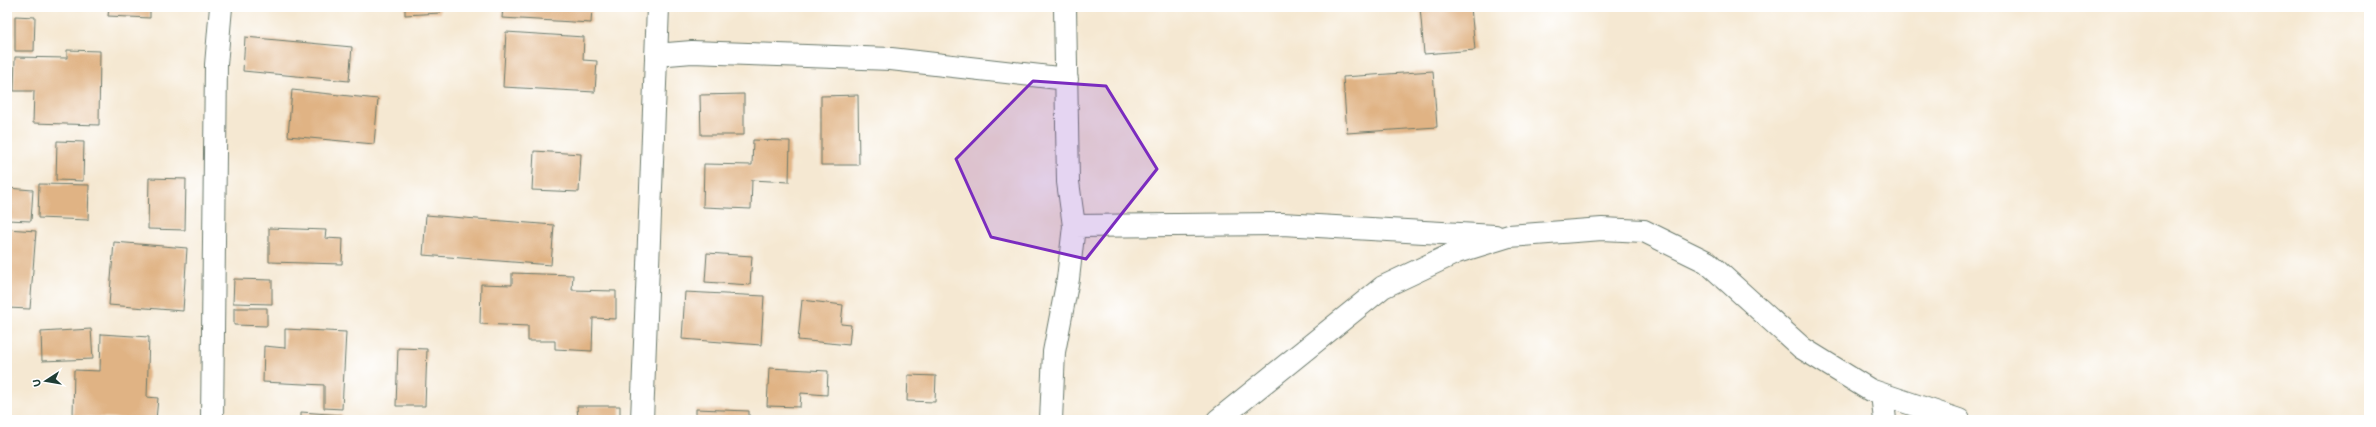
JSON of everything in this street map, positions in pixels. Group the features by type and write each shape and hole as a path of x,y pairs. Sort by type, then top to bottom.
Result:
{"street":[{"path":"212,420 216,65 221,7"},
{"path":"642,420 658,7"},
{"path":"1051,420 1054,352 1068,279 1074,226 1068,182 1065,7"},
{"path":"656,54 692,52 891,59 1067,79"},
{"path":"1074,226 1282,224 1509,236 1602,229 1644,231 1707,262 1802,348 1870,390 1960,420"},
{"path":"1218,420 1383,287 1457,252 1509,236"},
{"path":"1882,394 1885,420"}],"highlighted area":[{"path":"1033,81 1106,86 1157,169 1086,259 991,237 956,159"}],"building":[{"path":"109,7 150,7 150,18 108,16"},
{"path":"405,7 440,7 440,13 405,15"},
{"path":"503,7 592,7 591,23 502,18"},
{"path":"1420,7 1471,7 1475,50 1424,54"},
{"path":"15,16 35,17 34,51 15,51"},
{"path":"506,32 584,37 583,60 597,61 595,92 503,87"},
{"path":"245,37 352,47 349,81 243,71"},
{"path":"67,50 100,51 99,125 33,123 34,91 14,91 15,57 67,58"},
{"path":"1433,71 1437,127 1347,133 1343,77"},
{"path":"292,90 378,99 374,144 288,136"},
{"path":"744,94 744,135 701,135 700,95"},
{"path":"858,95 859,165 821,165 821,96"},
{"path":"753,140 790,141 789,182 752,180 751,209 703,207 704,164 752,165"},
{"path":"57,141 84,142 83,181 56,180"},
{"path":"534,151 581,154 579,192 532,190"},
{"path":"149,178 186,179 185,230 148,229"},
{"path":"39,184 89,185 88,220 38,218"},
{"path":"7,188 33,190 31,221 7,220"},
{"path":"426,215 554,225 551,265 423,255"},
{"path":"269,228 326,230 325,238 343,239 342,264 269,262"},
{"path":"7,229 36,231 30,309 7,308"},
{"path":"114,242 187,248 183,311 109,305"},
{"path":"707,253 752,256 750,285 705,282"},
{"path":"512,273 573,275 572,290 616,291 616,319 593,318 592,351 555,349 555,341 528,341 528,326 480,324 481,284 512,285"},
{"path":"234,279 272,280 272,304 233,303"},
{"path":"685,292 764,296 761,345 682,339"},
{"path":"802,300 843,305 841,324 851,325 849,345 798,340"},
{"path":"234,308 267,308 267,326 234,325"},
{"path":"91,329 93,359 42,361 41,332"},
{"path":"285,329 346,332 342,409 324,408 324,385 263,382 264,346 285,348"},
{"path":"101,334 149,337 147,397 158,398 156,420 73,416 74,370 100,371"},
{"path":"398,348 427,349 425,406 396,406"},
{"path":"769,368 828,371 827,395 801,393 800,407 767,406"},
{"path":"908,375 936,376 935,402 907,401"},
{"path":"577,406 620,406 620,420 578,420"},
{"path":"696,409 749,411 749,420 696,420"},
{"path":"301,412 342,415 342,420 301,420"}]}
